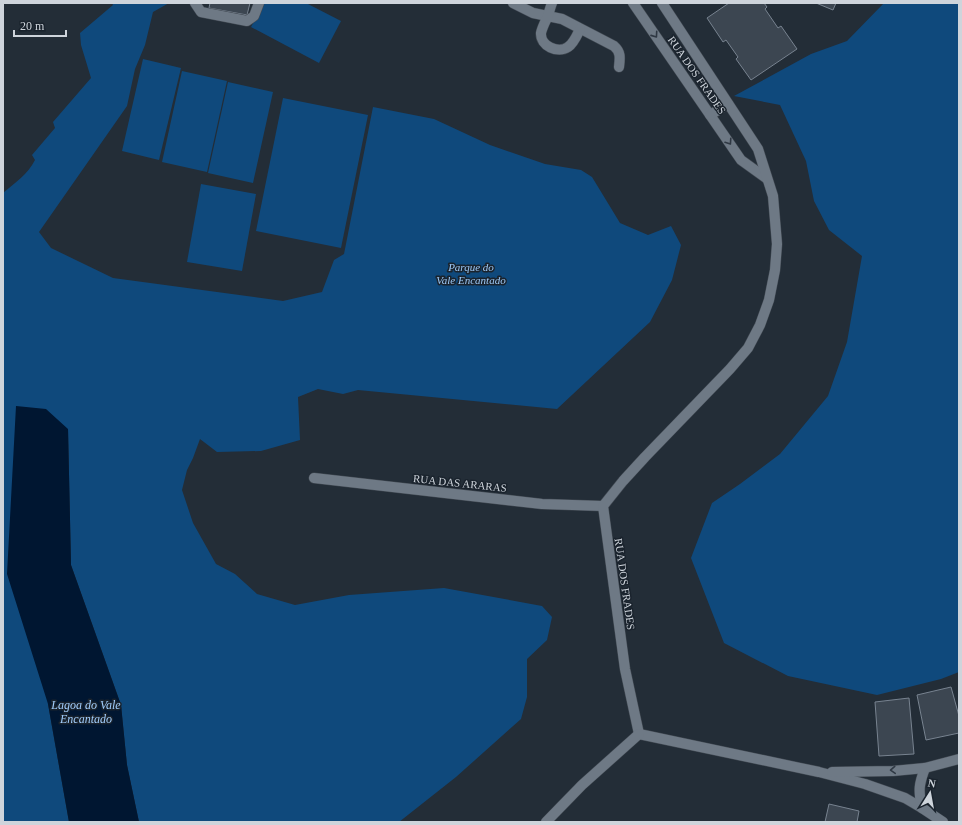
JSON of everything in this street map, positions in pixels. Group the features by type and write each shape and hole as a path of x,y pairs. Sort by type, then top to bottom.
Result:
{"street":[{"path":"195,3 201,12 247,21 254,16 259,3"},
{"path":"513,3 533,13 562,19 614,46 619,50 619,67"},
{"path":"552,3 541,32 542,39 546,45 554,49 562,50 574,41 580,28"},
{"name":"RUA DOS FRADES","path":"633,3 742,160 766,178"},
{"name":"RUA DOS FRADES","path":"662,3 758,149 766,178"},
{"path":"710,115 728,104"},
{"path":"603,506 622,481 748,348 760,325 769,300 775,270 777,244 773,196 766,178"},
{"name":"RUA DAS ARARAS","path":"314,478 542,504 603,506"},
{"name":"RUA DOS FRADES","path":"603,506 625,669 639,734"},
{"path":"546,822 582,785 639,734 819,772 890,792 905,798 943,822"},
{"path":"819,772 873,772 925,768 959,759"},
{"path":"922,808 919,794 925,768"}],"green space":[{"name":"Parque do Vale Encantado","path":"112,3 169,3 153,12 145,45 135,69 127,106 39,232 51,248 113,278 283,301 322,292 334,260 344,254 373,107 434,119 490,145 545,164 581,170 592,177 620,223 648,235 671,226 681,245 672,280 650,322 557,409 358,390 343,394 318,389 298,397 300,440 261,451 217,452 200,439 187,470 182,490 193,523 216,564 235,574 257,594 295,605 349,595 444,588 542,606 552,617 547,640 527,659 527,697 521,719 456,777 399,822 139,822 127,765 121,705 71,565 68,429 48,704 69,822 3,822 3,193 29,170 35,160 32,155 55,128 53,122 91,78 81,45 80,33 113,5"},
{"path":"264,3 306,3 341,21 319,63 251,27"},
{"path":"884,3 959,3 959,672 941,679 877,695 788,676 724,643 691,558 712,503 780,454 828,396 847,342 862,256 829,230 814,201 806,161 780,105 734,96 811,54 847,41"},
{"path":"143,59 181,68 159,160 122,151"},
{"path":"182,71 227,81 207,172 162,162"},
{"path":"228,82 273,92 253,183 208,173"},
{"path":"283,98 368,115 341,248 256,231"},
{"path":"201,184 256,194 242,271 187,262"}],"water":[{"name":"Lagoa do Vale Encantado","path":"16,406 46,409 68,429 71,565 121,705 127,765 139,822 69,822 48,704 7,574"}],"building":[{"path":"210,3 250,3 247,15 209,8"},
{"path":"729,3 764,3 767,7 765,9 778,28 781,26 797,49 751,80 736,59 738,57 726,40 723,42 707,18"},
{"path":"816,3 836,3 833,10"},
{"path":"951,687 959,716 959,733 926,740 917,695"},
{"path":"909,698 914,754 879,756 875,702"},
{"path":"829,804 859,811 857,822 825,822"}]}
